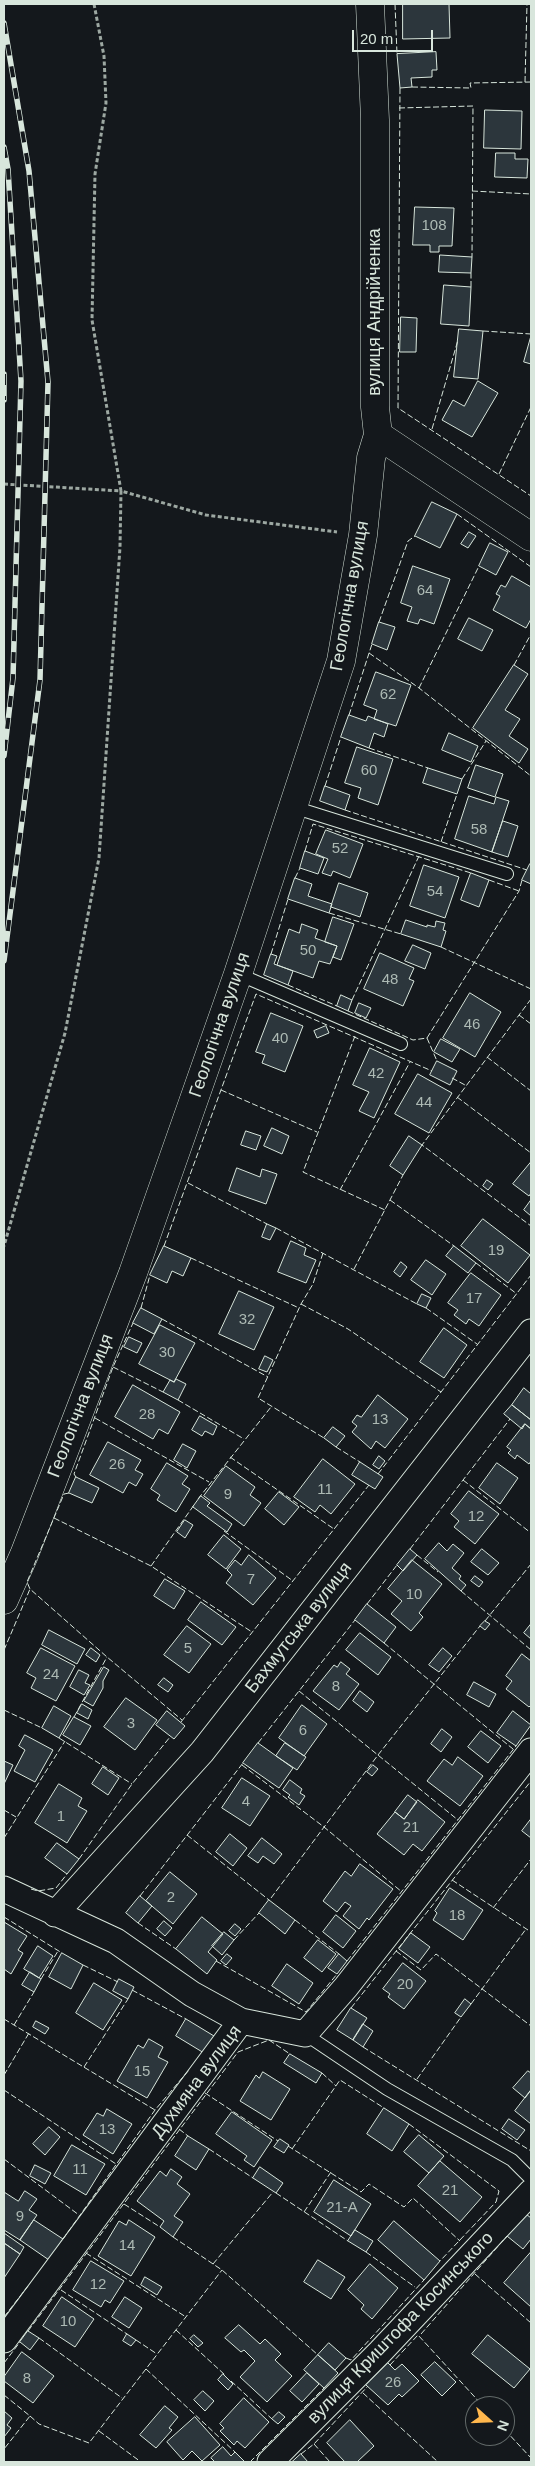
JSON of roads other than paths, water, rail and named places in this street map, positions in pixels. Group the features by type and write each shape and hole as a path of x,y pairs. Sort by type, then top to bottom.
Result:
{"street":[{"name":"вулиця Андрійченка","path":"370,4 375,120 375,407 378,435"},
{"name":"Геологічна вулиця","path":"4,1600 24,1555 133,1272 238,974 341,661 363,534 371,458 378,435"},
{"path":"378,435 531,537"},
{"name":"Бахмутська вулиця","path":"55,1914 202,1752 531,1332"},
{"path":"305,2034 346,1987 531,1751"},
{"path":"4,1889 116,1941 192,1994 241,2021"},
{"name":"Духмяна вулиця","path":"4,2340 241,2021 305,2034"},
{"name":"вулиця Криштофа Косинського","path":"270,2462 380,2352 531,2192"}],"lane":[{"path":"293,807 507,874"},
{"path":"238,974 401,1044"},
{"path":"305,2034 388,2089 512,2160 531,2178"}],"railway":[{"path":"4,23 29,171 48,382 40,680 4,961"},
{"path":"4,147 8,169 21,381 13,678 4,756"},
{"path":"4,374 4,400"}]}
